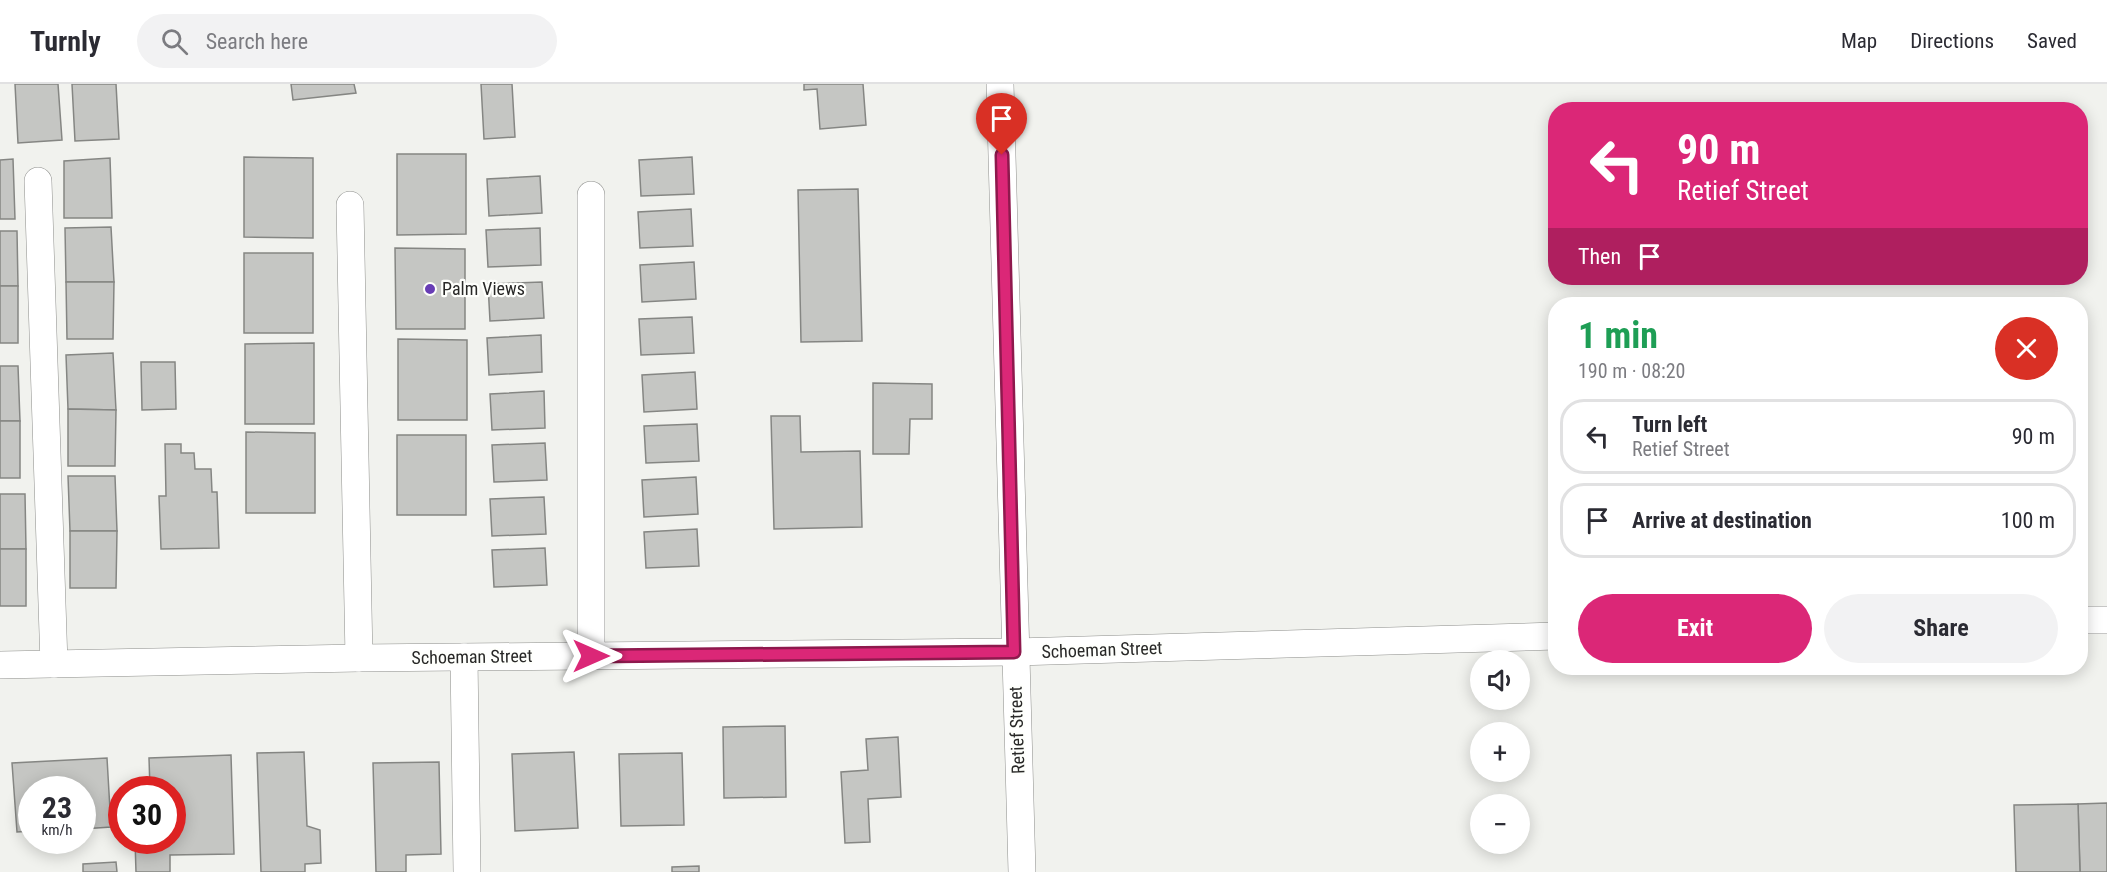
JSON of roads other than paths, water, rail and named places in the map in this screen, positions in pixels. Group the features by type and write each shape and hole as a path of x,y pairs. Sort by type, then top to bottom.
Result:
{"street":[{"name":"Retief Street","path":"1000,84 1014,652 1022,872"},
{"path":"38,181 54,664"},
{"path":"591,195 591,656"},
{"path":"350,205 359,658"},
{"path":"2088,620 2107,620"},
{"name":"Schoeman Street","path":"0,665 359,658 1014,652 1548,636"},
{"path":"464,657 467,872"}],"place":[{"name":"Palm Views","path":"430,289"}]}
